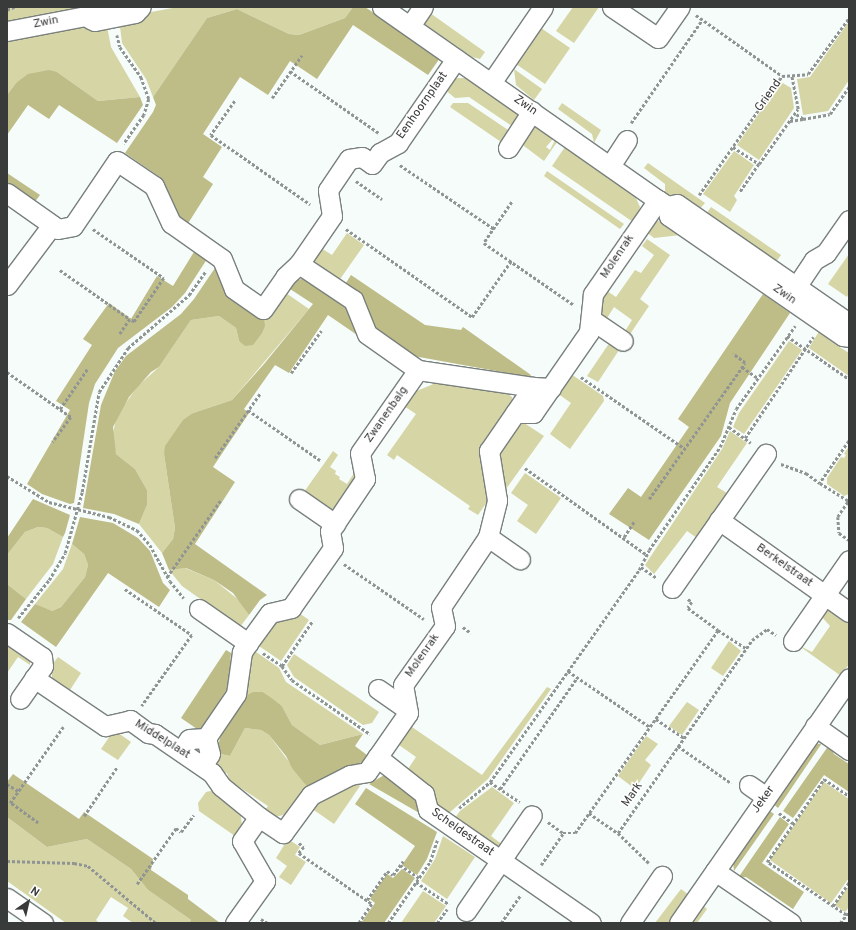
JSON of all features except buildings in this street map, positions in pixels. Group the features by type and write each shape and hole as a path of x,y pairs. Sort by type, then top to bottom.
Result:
{"street":[{"name":"Zwin","path":"7,31 86,16 92,10 107,7"},
{"name":"Zwin","path":"86,16 95,21 135,13 141,7"},
{"name":"Zwin","path":"382,7 663,203 669,216 792,292 849,323"},
{"path":"410,26 423,7"},
{"path":"491,83 543,7"},
{"path":"612,7 658,38 680,7"},
{"name":"Eenhoornplaat","path":"299,264 332,216 328,190 349,159 362,157 372,164 380,153 398,143 456,59"},
{"path":"508,148 532,112"},
{"path":"610,166 627,134"},
{"path":"7,193 58,229 73,226 117,161 154,186 170,223 222,260 234,289 263,309 286,277 299,264 354,300 367,334 418,370 542,388"},
{"name":"Molenrak","path":"407,709 403,685 444,626 441,607 488,538 497,500 489,451 515,413 542,388 591,330 593,294 663,203"},
{"path":"792,292 814,260 826,253 849,220"},
{"path":"7,285 52,224"},
{"name":"Zwin","path":"792,292 844,336 849,337"},
{"path":"592,320 623,341"},
{"name":"Zwanenbalg","path":"206,738 236,694 242,652 254,647 270,613 291,608 332,548 330,531 365,479 360,453 418,370"},
{"path":"672,588 766,454"},
{"path":"299,499 335,524"},
{"name":"Berkelstraat","path":"719,520 849,612"},
{"path":"488,538 520,558"},
{"path":"786,639 825,595 849,560"},
{"path":"199,609 254,647"},
{"path":"11,628 42,657 43,666 20,699"},
{"name":"Middelplaat","path":"34,678 105,726 130,720 181,751 212,773 221,786 259,817 283,833 311,795 350,775 367,772 377,757"},
{"name":"Jeker","path":"679,923 715,871 770,803 815,726 849,678"},
{"path":"377,757 408,713 407,709 378,689"},
{"path":"815,726 849,750"},
{"path":"181,751 189,739 206,738 210,754 202,766"},
{"name":"Scheldestraat","path":"377,757 424,794 428,810 591,923"},
{"path":"742,785 770,803"},
{"name":"Scheldestraat","path":"457,909 501,860 534,813"},
{"path":"235,923 265,881 242,841 259,817"},
{"path":"715,871 791,923"},
{"path":"630,923 662,876"},
{"path":"7,898 43,923"}],"path":[{"path":"7,10 14,7"},
{"name":"Griend","path":"699,195 782,76 792,77 808,74 848,17"},
{"path":"627,134 702,20 782,76"},
{"path":"116,30 119,44 141,76 149,99 144,115 120,150"},
{"path":"272,98 302,55"},
{"path":"290,71 381,134"},
{"path":"740,192 798,109 792,77"},
{"path":"789,121 830,114 849,87"},
{"path":"235,101 211,136 300,197"},
{"path":"795,114 802,119"},
{"path":"733,147 759,164"},
{"path":"406,169 494,229"},
{"path":"352,179 382,200"},
{"path":"512,202 484,243 571,303"},
{"path":"344,228 472,317 511,261"},
{"path":"60,270 134,322 164,278 102,235"},
{"path":"11,628 61,562 77,510 99,392 128,348 189,294 210,266"},
{"path":"120,334 130,319"},
{"path":"455,812 490,782 641,567 647,555 720,447 736,409 795,325"},
{"path":"291,373 321,331"},
{"path":"787,336 849,379"},
{"path":"745,438 804,351"},
{"path":"649,499 745,363 733,354"},
{"path":"742,367 758,378"},
{"path":"60,409 88,368"},
{"path":"7,372 71,416 53,442"},
{"path":"579,375 684,448"},
{"path":"215,458 261,392"},
{"path":"248,410 320,460"},
{"path":"729,426 786,467 806,473 849,501 838,517 839,533 849,540"},
{"path":"820,483 849,441"},
{"path":"525,468 624,537 647,555"},
{"path":"7,476 41,498 77,510 109,517 136,530 150,545 167,577 181,595 199,609"},
{"path":"167,577 220,501"},
{"path":"624,537 635,520"},
{"path":"641,567 692,602 688,608 746,648"},
{"path":"352,569 426,621"},
{"path":"124,589 192,635 150,696"},
{"path":"282,666 313,620"},
{"name":"Mark","path":"589,813 618,833 752,640 767,629 786,639"},
{"path":"490,782 563,832 575,833 718,630"},
{"path":"254,647 282,666 292,680 372,736"},
{"path":"568,671 650,728"},
{"path":"500,789 577,678"},
{"path":"656,719 684,738"},
{"path":"38,823 10,803 63,727"},
{"path":"678,746 742,785"},
{"path":"84,816 117,767"},
{"path":"846,914 767,862 824,779 849,796"},
{"path":"7,784 18,791"},
{"path":"770,803 793,823"},
{"path":"137,884 176,828 181,832 194,814"},
{"path":"539,868 563,832"},
{"path":"388,923 432,858 438,837"},
{"path":"294,841 304,847 299,853 372,904 359,923"},
{"path":"7,861 74,863 88,866 156,923"},
{"path":"367,900 387,871 393,875 403,861"},
{"path":"400,865 419,878"},
{"path":"416,882 420,884"},
{"path":"833,906 849,882"},
{"path":"501,923 523,891"},
{"path":"437,923 457,909"},
{"path":"840,923 849,912"}],"green space":[{"path":"7,7 98,7 7,24"},
{"path":"178,7 353,7 345,18 299,35 289,34 237,9 207,18 153,97 146,79 122,43 119,18"},
{"path":"573,7 599,7 574,43 556,31"},
{"path":"430,13 485,52 480,59 472,57 423,23"},
{"path":"106,21 111,47 140,97 98,101 57,72 16,83 7,95 8,41"},
{"path":"848,23 849,80 828,111 803,115 797,79 810,77"},
{"path":"541,28 570,48 545,84 516,64"},
{"path":"514,69 542,89 534,100 516,85"},
{"path":"467,78 522,118 515,128 469,97 455,98 444,89 451,80"},
{"path":"781,82 791,88 794,108 759,160 737,145"},
{"path":"453,103 468,103 511,132 504,144 450,107"},
{"path":"562,103 601,130 594,143 592,134 558,109"},
{"path":"530,123 553,139 546,147 550,150 555,140 557,142 544,161 524,146 521,136"},
{"path":"565,147 635,196 640,207 638,216 633,222 552,166"},
{"path":"734,151 754,165 734,196 737,200 730,212 703,194"},
{"path":"648,163 705,203 697,212 665,193 665,184 644,168"},
{"path":"547,171 624,224 620,229 544,176"},
{"path":"711,207 781,255 774,265 704,217"},
{"path":"661,220 668,221 681,235 654,238 645,231 651,223"},
{"path":"347,233 364,245 338,282 315,266 314,257 321,248 332,255"},
{"path":"647,239 670,255 640,299 649,306 626,340 624,333 632,320 614,307 606,320 599,315 604,289 616,297 635,270 641,273 654,255 642,246"},
{"path":"849,254 849,293 847,297 828,284"},
{"path":"283,291 309,309 232,400 193,413 164,454 175,528 173,539 162,553 139,524 147,505 147,490 135,469 116,454 112,437 117,415 138,386 159,367 191,320 219,316 236,328 239,341 245,345"},
{"path":"821,328 828,332 829,340 849,353 849,376 809,348"},
{"path":"789,341 802,350 744,434 733,427 739,413"},
{"path":"610,342 623,344 598,382 587,376"},
{"path":"571,374 603,396 604,401 570,449 550,434 571,403 557,393"},
{"path":"441,381 501,389 512,397 513,406 481,451 489,499 478,515 468,509 470,506 397,455 394,460 387,455 416,414 404,406 414,392"},
{"path":"518,419 544,436 506,489 503,487 498,448"},
{"path":"730,431 747,443 717,487 727,493 697,538 687,531 654,574 645,565 722,449"},
{"path":"849,446 849,494 844,496 827,484 827,478 841,457 844,458 846,455 844,454"},
{"path":"333,451 338,455 330,467 336,471 335,474 340,477 339,479 347,484 354,473 357,480 338,507 329,510 304,492"},
{"path":"525,473 561,498 536,534 517,521 528,505 511,493"},
{"path":"38,527 47,528 63,537 53,564 26,599 7,584 7,555 25,532"},
{"path":"72,544 84,554 88,565 85,577 61,607 52,611 42,608 35,604 63,569"},
{"path":"185,568 214,580 240,601 249,615 240,627 182,586 169,570"},
{"path":"827,606 849,621 849,664 841,676 798,645 812,652 830,626 821,616"},
{"path":"299,613 309,620 281,661 256,644 270,624 293,618"},
{"path":"729,641 741,651 723,676 711,668"},
{"path":"7,643 30,659 30,665 18,657 7,673"},
{"path":"252,649 279,668 286,682 363,734 320,745 292,725 282,706 263,692 242,698"},
{"path":"294,654 379,712 372,723 363,725 294,677 287,665"},
{"path":"58,657 81,673 70,690 52,678 52,665"},
{"path":"547,687 551,689 488,779 449,813 434,805 408,769 416,757 399,745 398,740 409,725 482,775"},
{"path":"687,702 699,710 682,735 669,726"},
{"path":"245,728 261,730 269,735 309,789 287,814 275,817 265,810 268,806 230,781 227,773 222,773 221,769 213,763 216,753 230,756"},
{"path":"114,730 131,742 118,760 101,749"},
{"path":"646,736 658,744 645,760 651,765 635,789 618,776"},
{"path":"353,780 360,786 334,824 311,808 317,799"},
{"path":"824,782 849,799 849,878 831,903 770,860"},
{"path":"492,787 514,803 491,836 503,845 498,850 454,819 460,811"},
{"path":"215,790 240,808 242,826 235,836 199,811 198,803 206,792"},
{"path":"7,817 47,847 87,839 131,869 148,890 191,920 189,923 133,923 123,916 128,908 111,897 96,920 99,923 66,923 7,881"},
{"path":"443,836 475,857 447,899 421,881 435,859"},
{"path":"288,839 300,847 295,855 306,862 291,885 279,877 287,866 276,858"},
{"path":"849,886 849,907 845,912 835,905"},
{"path":"681,889 689,895 668,923 655,923"},
{"path":"423,891 446,906 434,923 401,923"},
{"path":"701,904 707,909 697,923 687,923"}],"shaded area":[{"path":"353,7 365,7 440,58 428,75 353,25 317,79 290,61 268,95 240,77 203,134 222,147 203,177 213,184 187,225 176,217 160,177 125,153 153,112 156,105 153,97 207,18 237,9 289,34 299,35 345,18"},
{"path":"49,70 57,72 98,101 140,97 143,105 117,143 59,105 49,119 28,105 7,135 7,95 16,83 28,74"},
{"path":"7,173 40,195 34,203 7,185"},
{"path":"197,247 209,256 185,293 172,307 118,348 95,384 89,403 74,503 70,504 42,494 27,484 70,410 56,401 92,345 83,339 109,303 131,319 157,276 173,286"},
{"path":"217,265 264,318 265,326 262,333 253,345 245,346 239,341 236,328 219,316 191,320 159,367 151,372 129,397 113,427 116,454 135,469 147,490 147,505 139,524 114,514 83,508 101,405 115,371 126,356 181,314 194,299"},
{"path":"351,275 425,325 461,330 463,327 531,375 530,377 408,355 373,331 344,286"},
{"path":"307,278 349,306 360,337 328,315 289,373 275,365 244,409 249,413 213,467 235,482 195,544 267,595 260,600 249,615 233,593 214,580 186,568 169,570 162,553 173,539 175,528 164,454 165,446 183,420 193,413 232,400 264,364 313,304 287,287 291,281"},
{"path":"763,294 790,313 730,403 721,436 649,540 609,514 628,488 641,497 689,427 678,419"},
{"path":"33,499 70,515 65,533 63,537 47,528 38,527 25,532 7,555 7,538"},
{"path":"80,517 113,523 138,538 150,551 163,583 170,590 159,607 108,573 56,647 21,622 35,604 52,611 61,607 85,577 88,565 84,554 72,544"},
{"path":"7,584 26,599 11,620 7,620"},
{"path":"226,650 231,653 229,686 200,731 181,718"},
{"path":"253,692 263,692 282,706 292,725 320,745 363,734 355,746 367,755 362,762 309,789 269,735 261,730 245,728 230,756 216,753 223,727 242,698"},
{"path":"822,743 778,808 771,802 814,745"},
{"path":"829,745 834,754 849,764 849,792 824,775 793,818 783,811"},
{"path":"13,774 79,819 84,812 153,859 151,870 188,895 188,899 220,923 189,923 191,920 148,890 131,869 87,839 47,847 7,817 7,782"},
{"path":"386,774 418,797 421,814 369,784"},
{"path":"366,788 437,832 427,859 417,875 402,865 415,846 355,804"},
{"path":"767,809 774,814 734,871 733,862"},
{"path":"780,817 789,824 762,863 804,892 793,909 746,877 738,878"},
{"path":"402,869 415,878 384,923 361,923 375,903 370,899 387,874 393,878"}]}
